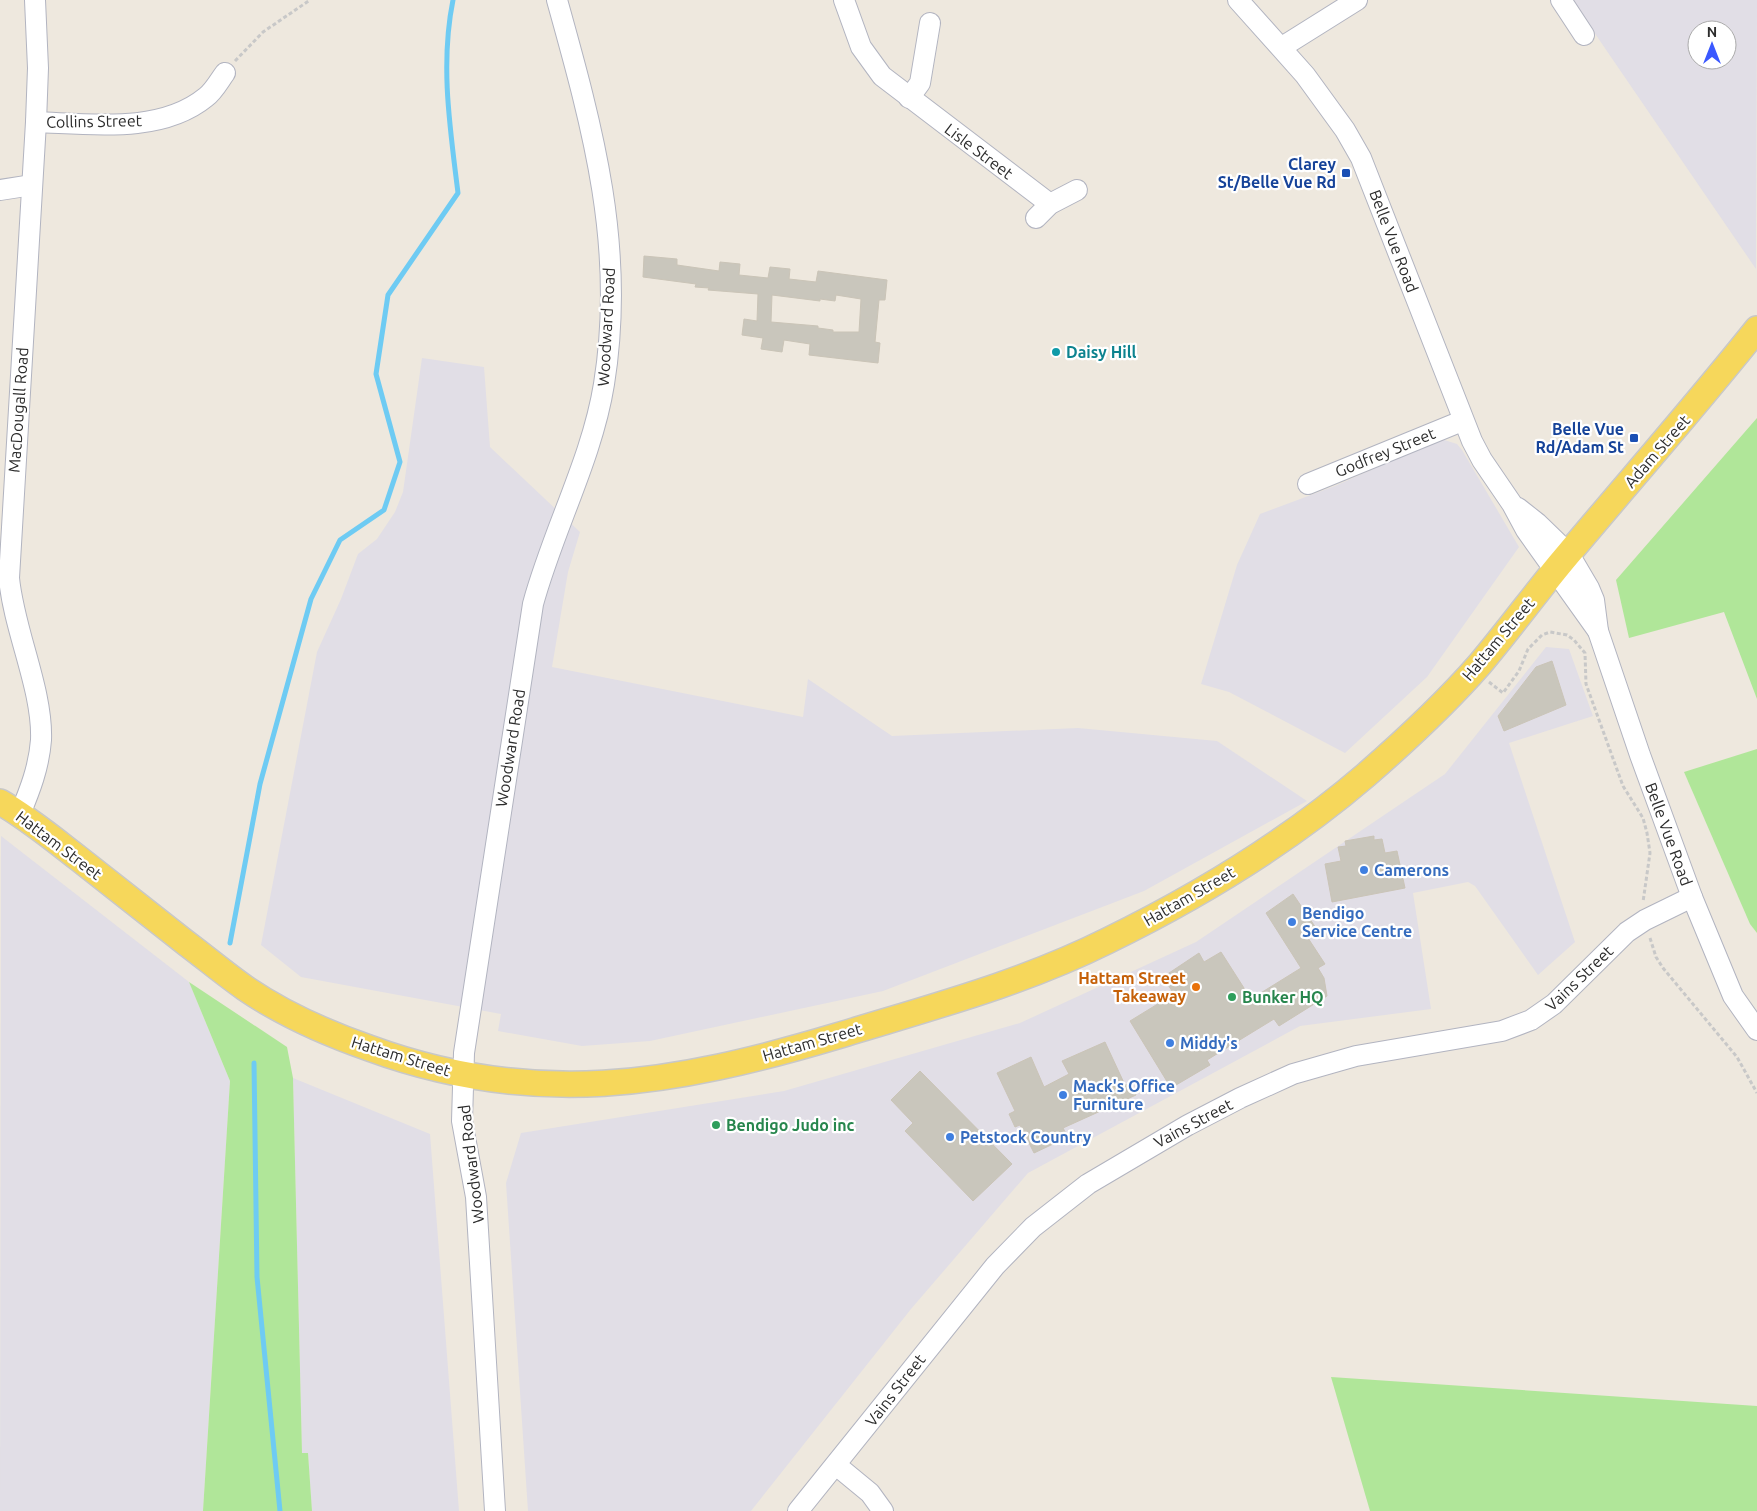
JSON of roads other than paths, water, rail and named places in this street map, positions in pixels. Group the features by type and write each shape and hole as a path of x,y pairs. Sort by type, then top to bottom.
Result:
{"main road":[{"name":"Adam Street","path":"1561,563 1645,462 1680,425 1757,329"},
{"name":"Hattam Street","path":"10,808 242,986 300,1019 368,1048 407,1061 463,1074 513,1082 582,1085 627,1083 675,1076 721,1068 824,1040 992,988 1065,961 1196,894 1234,871 1300,826 1367,774 1474,670 1561,563"}],"street":[{"name":"MacDougall Road","path":"10,808 35,774 41,739 37,701 16,623 9,578 36,122 38,68 35,0"},
{"name":"Woodward Road","path":"495,1511 482,1281 474,1185 462,1121 467,1022 533,604 542,569 585,452 604,384 610,270 607,218 601,172 584,97 557,0"},
{"name":"Lisle Street","path":"844,0 861,46 882,76 1043,211 1077,190"},
{"name":"Belle Vue Road","path":"1238,0 1282,47 1326,102 1361,158 1372,182 1462,421 1482,460 1512,504 1537,523 1561,563 1591,594 1598,631 1692,897 1733,996 1757,1030"},
{"path":"1282,47 1357,0"},
{"path":"1561,0 1584,35"},
{"path":"909,98 920,83 930,21"},
{"name":"Collins Street","path":"36,122 136,122 175,115 208,96 225,73"},
{"path":"0,190 32,185"},
{"name":"Godfrey Street","path":"1308,484 1462,421"},
{"name":"Vains Street","path":"798,1511 995,1266 1033,1227 1088,1184 1188,1125 1240,1098 1293,1074 1356,1056 1472,1037 1519,1026 1554,1004 1604,953 1645,920 1692,897"},
{"path":"836,1465 870,1494 883,1511"}],"waterway":[{"path":"230,943 260,784 311,599 340,540 384,510 400,462 376,374 388,295 458,193 449,120 447,72 447,48 453,0"},
{"path":"254,1063 257,1277 280,1511"}],"place":[{"name":"Clarey St/Belle Vue Rd","path":"1346,173"},
{"name":"Daisy Hill","path":"1056,352"},
{"name":"Belle Vue Rd/Adam St","path":"1634,438"},
{"name":"Camerons","path":"1364,870"},
{"name":"Bendigo Service Centre","path":"1292,922"},
{"name":"Hattam Street Takeaway","path":"1196,987"},
{"name":"Bunker HQ","path":"1232,997"},
{"name":"Middy's","path":"1170,1043"},
{"name":"Mack's Office Furniture","path":"1063,1095"},
{"name":"Bendigo Judo inc","path":"716,1125"},
{"name":"Petstock Country","path":"950,1137"}]}
